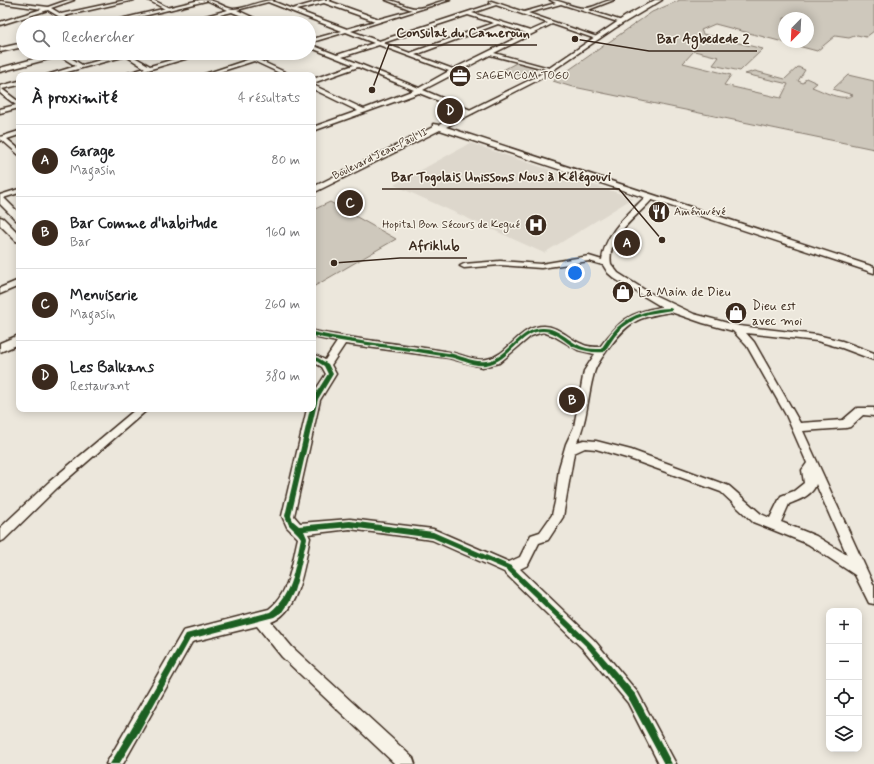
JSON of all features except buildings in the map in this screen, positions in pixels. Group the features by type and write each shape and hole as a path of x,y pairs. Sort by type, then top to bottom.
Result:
{"main road":[{"path":"138,16 209,0"},
{"path":"144,16 209,0"},
{"name":"Boulevard Jean-Paul II","path":"469,112 547,69 618,21 654,0"},
{"name":"Boulevard Jean-Paul II","path":"316,188 469,112 563,62 618,21 659,0"},
{"path":"0,49 16,46"},
{"path":"438,127 874,270"},
{"path":"0,198 16,215"},
{"path":"0,220 16,237"},
{"path":"0,344 16,336"},
{"path":"0,348 16,340"}],"street":[{"path":"24,16 72,0"},
{"path":"0,2 48,8 61,16 132,0"},
{"path":"150,0 169,9"},
{"path":"209,0 245,16"},
{"path":"388,0 417,10"},
{"path":"316,42 448,0"},
{"path":"485,0 595,37"},
{"path":"584,10 612,0"},
{"path":"208,16 270,1 307,16"},
{"path":"292,10 326,1 380,21"},
{"path":"523,13 555,1 618,21"},
{"path":"0,6 9,3"},
{"path":"336,57 496,4"},
{"path":"467,13 530,33"},
{"path":"0,24 16,19"},
{"path":"317,20 453,71"},
{"path":"409,55 498,23"},
{"path":"316,127 418,91 488,53 551,23"},
{"path":"316,47 357,66 469,112"},
{"path":"488,53 547,69"},
{"path":"0,70 38,60"},
{"path":"70,60 81,67"},
{"path":"62,72 106,60"},
{"path":"137,60 149,68"},
{"path":"135,72 177,60"},
{"path":"214,72 252,60"},
{"path":"257,60 279,72"},
{"path":"316,80 357,66"},
{"path":"0,89 16,84"},
{"path":"316,88 364,111"},
{"path":"0,89 16,103"},
{"path":"0,111 16,107"},
{"path":"2,138 16,134"},
{"path":"2,138 16,150"},
{"path":"0,198 16,192"},
{"path":"650,197 612,240 608,248 608,268 615,274 670,309 689,316 735,328 813,337 874,357"},
{"path":"464,266 500,263 541,266 589,258 607,264"},
{"path":"0,290 16,284"},
{"path":"650,310 651,298"},
{"path":"509,568 524,561 535,539 544,536 557,517 569,450 579,427 589,371 616,332 629,321 650,310 670,309"},
{"path":"735,328 755,349 797,427 860,571 874,598"},
{"path":"316,335 342,341 450,355 484,363 504,356 528,332 544,329 552,331 580,347 588,350 602,351"},
{"path":"326,365 342,341"},
{"path":"316,359 326,365 331,374 316,397"},
{"path":"797,427 846,424 861,411 874,412"},
{"path":"0,536 53,485 140,412"},
{"path":"114,764 134,732 188,636 259,618 280,611 289,596 304,538 299,529 290,523 288,516 312,412"},
{"path":"569,450 584,444 596,445 630,455 725,489 757,518 812,540 860,571"},
{"path":"773,525 785,500 798,495 810,485 808,470 813,463"},
{"path":"299,529 350,524 433,535 509,568 589,645 633,698 668,764"},
{"path":"259,618 287,652 407,764"}],"shaded area":[{"path":"680,0 874,0 874,31 866,37 857,35 849,38 835,36 817,51 806,48 814,48 814,12 778,12 778,41 715,24 701,30 703,34 763,49 740,71 713,65 719,57 694,51 683,63 731,75 724,85 781,98 788,84 745,74 755,71 785,79 798,67 805,70 798,81 803,83 806,78 817,83 812,87 838,97 849,97 853,95 833,89 848,75 874,81 874,149 569,86 553,81 652,12"},
{"path":"518,62 538,67 523,76 503,70"},
{"name":"Hopital Bon Sécours de Kegué","path":"470,143 633,198 544,253 394,185"},
{"path":"330,202 396,239 316,285 316,209"}],"cycle path":[{"path":"316,335 449,355 473,362 487,363 502,356 528,334 535,330 543,329 553,331 581,348 602,351 613,335 633,318 655,311 670,309"},
{"path":"316,359 326,365 331,374 316,397"},
{"path":"114,764 134,732 188,636 272,615 285,601 294,581 304,538 303,534 291,523 288,516 312,412"},
{"path":"299,529 350,524 433,535 509,568 589,645 633,698 668,764"}],"place":[{"name":"Bar Agbedede 2","path":"575,39"},
{"name":"SAGEMCOM TOGO","path":"460,76"},
{"name":"Consulat du Cameroun","path":"372,90"},
{"name":"Les Balkans","path":"450,111"},
{"name":"Menuiserie","path":"350,203"},
{"name":"Aménuvévé","path":"659,212"},
{"name":"Hopital Bon Sécours de Kegué","path":"536,225"},
{"name":"Bar Togolais Unissons Nous à Kélégouvi","path":"662,240"},
{"name":"Garage","path":"627,243"},
{"name":"Afriklub","path":"334,263"},
{"name":"La Main de Dieu","path":"623,292"},
{"name":"Dieu est avec moi","path":"736,313"},
{"name":"Bar Comme d'habitude","path":"572,400"}]}
